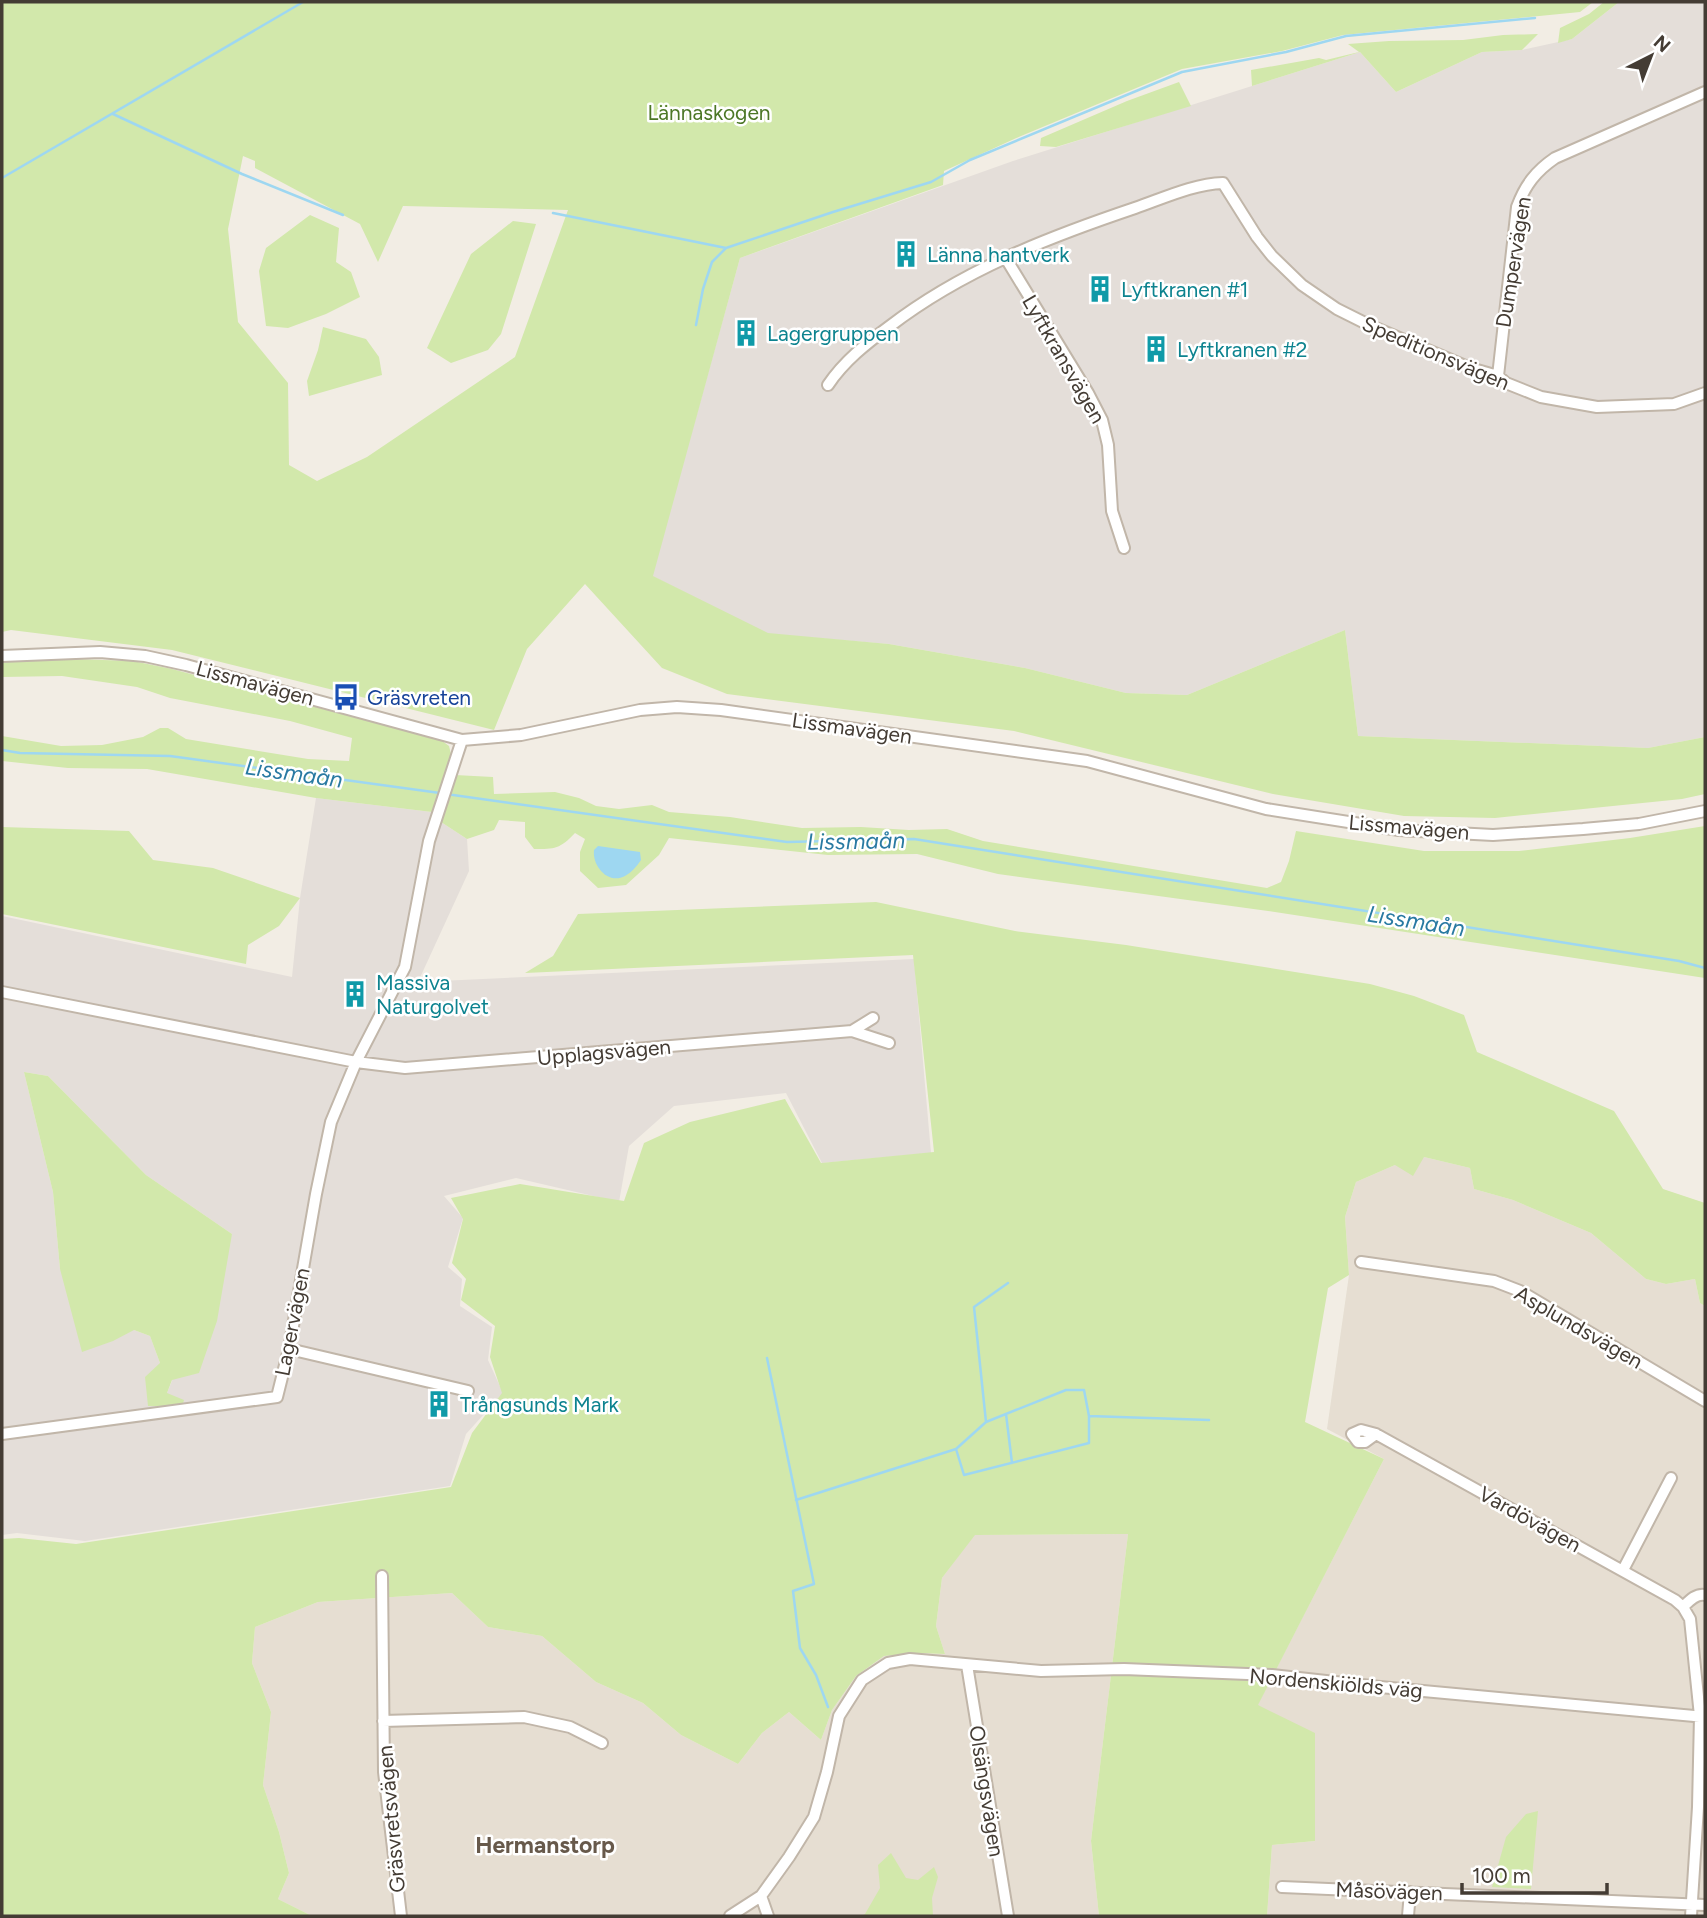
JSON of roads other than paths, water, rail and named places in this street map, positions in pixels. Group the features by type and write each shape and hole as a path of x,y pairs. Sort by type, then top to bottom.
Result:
{"street":[{"name":"Dumpervägen","path":"1498,376 1517,207 1525,187 1540,168 1555,158 1705,92"},
{"name":"Speditionsvägen","path":"1005,257 1079,227 1170,196 1208,184 1223,183 1265,247 1302,285 1336,309 1371,326 1471,368 1498,376 1506,383 1541,397 1597,407 1674,404 1705,393"},
{"path":"828,385 840,368 914,308 1005,257"},
{"name":"Lyftkransvägen","path":"1005,257 1102,420 1108,445 1112,511 1124,548"},
{"name":"Lissmavägen","path":"2,656 100,652 145,656 462,740 521,735 639,710 677,707 721,710 1087,761 1266,809 1399,830 1493,835 1639,824 1705,811"},
{"name":"Lagervägen","path":"2,1434 276,1397 289,1349 331,1122 356,1062 405,967 429,841 462,740"},
{"path":"2,992 356,1062"},
{"path":"852,1031 873,1018"},
{"path":"852,1031 889,1042"},
{"name":"Upplagsvägen","path":"356,1062 405,1068 852,1031"},
{"name":"Asplundsvägen","path":"1361,1262 1506,1285 1705,1401"},
{"path":"289,1349 468,1391"},
{"name":"Vardövägen","path":"1376,1434 1623,1570 1683,1607"},
{"path":"1623,1570 1671,1478"},
{"name":"Gräsvretsvägen","path":"382,1576 384,1772 401,1916"},
{"path":"1691,1910 1702,1716 1690,1619 1683,1607 1693,1598 1705,1595"},
{"name":"Nordenskiölds väg","path":"761,1896 814,1817 839,1716 862,1680 888,1662 910,1659 1041,1671 1124,1669 1272,1675 1702,1716"},
{"name":"Olsängsvägen","path":"967,1665 1008,1916"},
{"name":"Gräsvretsvägen","path":"383,1721 524,1717 570,1727 602,1743"},
{"name":"Måsövägen","path":"1282,1887 1409,1892 1691,1910 1705,1905"},
{"path":"1408,1916 1409,1892"},
{"path":"730,1916 761,1896 768,1916"}],"water":[{"path":"598,846 640,852 641,860 628,874 613,878 598,868 594,850"}],"waterway":[{"path":"2,178 303,2"},
{"path":"726,248 931,182 970,160 1182,72 1286,52 1346,36 1535,18"},
{"path":"113,114 242,174 343,215"},
{"path":"553,213 726,248 712,262 696,325"},
{"name":"Lissmaån","path":"2,750 20,753 170,756 440,793"},
{"name":"Lissmaån","path":"446,794 787,842 914,839 1679,961 1705,968"},
{"path":"986,1422 974,1307 1008,1283"},
{"path":"767,1358 814,1584 793,1591 800,1648 816,1675 828,1707"},
{"path":"796,1500 956,1449 986,1422 1066,1390 1084,1390 1089,1416"},
{"path":"1006,1414 1012,1463"},
{"path":"956,1449 964,1475 1089,1443 1089,1416 1209,1420"}],"place":[{"name":"Länna hantverk","path":"906,254"},
{"name":"Lyftkranen #1","path":"1100,289"},
{"name":"Lagergruppen","path":"746,333"},
{"name":"Lyftkranen #2","path":"1156,349"},
{"name":"Gräsvreten","path":"346,697"},
{"name":"Massiva Naturgolvet","path":"355,994"},
{"name":"Trångsunds Mark","path":"439,1404"}],"district":[{"name":"Hermanstorp","path":"545,1845"}],"park label":[{"name":"Lännaskogen","path":"709,112"}]}
